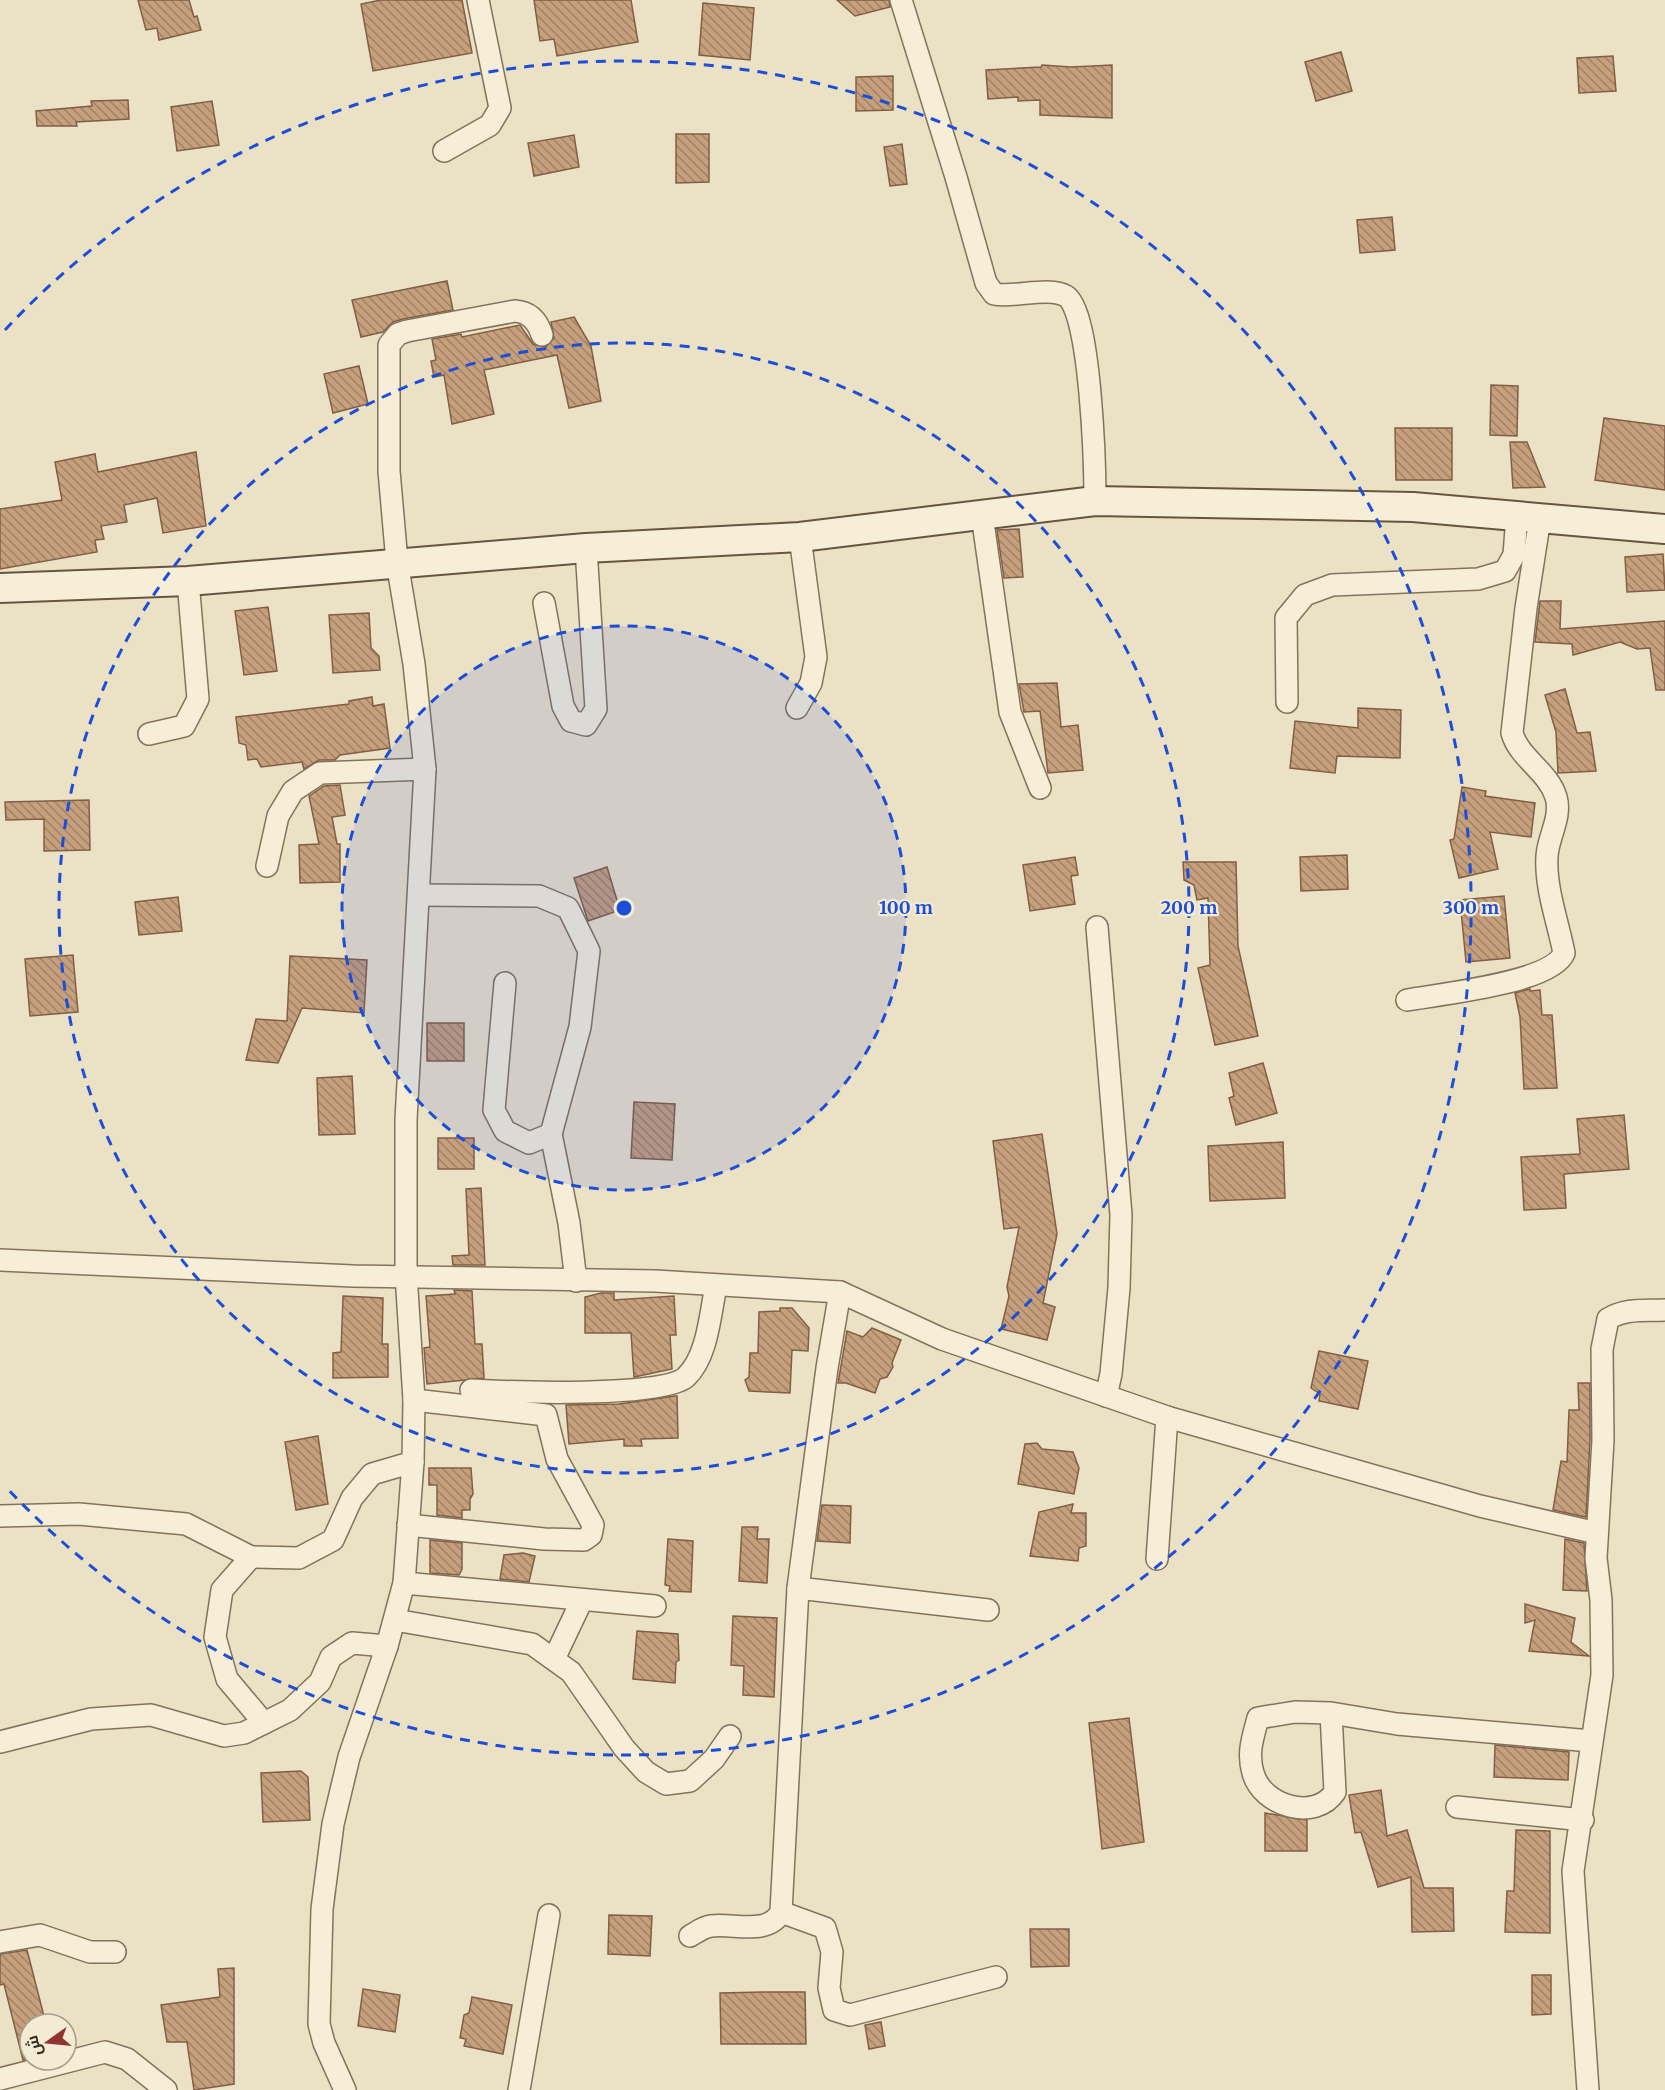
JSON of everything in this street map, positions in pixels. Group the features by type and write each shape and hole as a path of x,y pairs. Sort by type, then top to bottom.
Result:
{"street":[{"path":"444,151 490,125 500,108 478,0"},
{"path":"902,0 986,283 994,294 1005,296 1054,292 1066,296 1074,304 1079,317 1088,376 1095,501"},
{"path":"347,2090 324,2043 319,2024 322,1909 333,1824 349,1758 387,1646 404,1582 413,1461 414,1400 406,1275 406,1120 425,769 414,664 397,562 389,471 389,345 398,334 407,331 515,311 529,315 537,322 542,335"},
{"path":"0,588 126,585 586,548 800,537 1095,501 1413,507 1665,529"},
{"path":"982,515 1010,712 1040,789"},
{"path":"1287,702 1286,618 1305,595 1332,585 1478,579 1505,571 1529,517"},
{"path":"1407,1000 1508,982 1555,966 1564,953 1546,856 1556,820 1557,800 1538,767 1518,748 1512,733 1526,608 1529,517"},
{"path":"797,708 811,683 816,657 800,537"},
{"path":"544,603 563,706 571,721 586,725 596,709 586,548"},
{"path":"149,734 184,726 198,699 188,581"},
{"path":"0,607 92,593 126,585"},
{"path":"267,866 278,816 293,791 320,773 425,769"},
{"path":"419,895 539,896 568,908 589,951 580,1027 551,1134 570,1223 576,1281"},
{"path":"1097,927 1121,1215 1119,1288 1111,1374 1106,1396"},
{"path":"505,983 494,1110 505,1131 529,1143 551,1134"},
{"path":"0,1260 353,1275 655,1281 840,1292 942,1339 1167,1417 1480,1506 1597,1533"},
{"path":"471,1390 547,1394 660,1387 685,1378 700,1357 716,1286"},
{"path":"690,1936 711,1926 769,1925 777,1919 781,1912 798,1588 827,1368 840,1292"},
{"path":"1588,2090 1573,1880 1602,1675 1597,1533 1603,1440 1604,1332 1608,1319 1615,1315 1627,1311 1665,1310"},
{"path":"408,1525 544,1539 584,1540 591,1535 593,1525 557,1460 546,1415 414,1400"},
{"path":"1157,1559 1167,1417"},
{"path":"0,1516 79,1514 186,1524 251,1557 299,1558 333,1540 352,1498 372,1474 413,1461"},
{"path":"251,1557 222,1590 215,1637 227,1679 264,1723"},
{"path":"404,1582 655,1606"},
{"path":"798,1588 988,1610"},
{"path":"554,1659 582,1600"},
{"path":"395,1620 532,1644 571,1672 624,1748 646,1772 666,1784 690,1781 714,1759 730,1736"},
{"path":"0,1742 91,1719 151,1715 224,1736 243,1733 298,1703 320,1682 331,1657 352,1643 387,1646"},
{"path":"1331,1713 1335,1792 1329,1801 1316,1807 1293,1807 1263,1793 1253,1774 1249,1749 1258,1718 1295,1712 1331,1713 1397,1724 1591,1741"},
{"path":"1457,1807 1582,1820"},
{"path":"781,1912 825,1928 832,1952 829,1988 834,2010 850,2015 996,1977"},
{"path":"519,2090 549,1915"},
{"path":"0,1942 40,1935 90,1952 115,1952"},
{"path":"0,2079 105,2052 127,2059 166,2090"}],"building":[{"path":"138,0 189,0 201,30 159,40 157,28 146,30"},
{"path":"381,0 462,0 472,53 373,71 361,4"},
{"path":"534,0 631,0 638,42 557,56 554,39 540,41"},
{"path":"837,0 889,0 890,7 855,16"},
{"path":"703,3 754,8 750,60 699,55"},
{"path":"1341,52 1352,91 1316,101 1305,62"},
{"path":"1613,56 1616,91 1579,93 1577,58"},
{"path":"1042,65 1071,67 1112,65 1112,118 1040,115 1040,100 1018,101 1018,97 988,99 986,70 1041,67"},
{"path":"893,76 893,110 856,111 856,77"},
{"path":"128,100 129,119 76,122 77,126 37,126 36,111 92,106 91,101"},
{"path":"212,101 219,145 177,151 171,107"},
{"path":"676,134 709,134 709,182 676,183"},
{"path":"574,135 579,167 534,176 528,143"},
{"path":"902,144 907,184 890,186 884,147"},
{"path":"1392,217 1395,250 1360,253 1357,220"},
{"path":"447,281 453,310 403,319 393,322 383,332 361,337 352,300"},
{"path":"574,317 591,346 601,401 569,408 557,355 484,370 494,414 452,424 444,375 434,377 431,361 436,360 432,339 461,334 462,337 520,325 533,344 546,347 554,338 551,322"},
{"path":"359,366 368,404 333,413 324,374"},
{"path":"1491,385 1518,386 1517,436 1490,435"},
{"path":"1604,418 1665,426 1665,490 1595,480"},
{"path":"1395,428 1452,428 1452,480 1396,480"},
{"path":"1510,442 1527,442 1545,487 1513,488"},
{"path":"196,452 206,526 163,533 157,498 124,505 127,522 101,526 104,539 95,540 97,552 0,569 0,509 62,500 55,462 95,454 98,472"},
{"path":"1019,529 1023,577 1004,578 997,530"},
{"path":"1663,554 1665,590 1627,592 1625,557"},
{"path":"1540,601 1561,601 1560,629 1665,621 1665,690 1656,690 1650,648 1637,649 1620,642 1573,655 1572,644 1535,642"},
{"path":"268,607 277,671 244,675 235,611"},
{"path":"369,613 371,648 379,656 380,670 333,673 329,615"},
{"path":"1057,683 1061,727 1078,725 1083,770 1048,773 1040,711 1024,712 1019,684"},
{"path":"1565,689 1577,733 1590,732 1596,771 1558,773 1556,732 1545,695"},
{"path":"372,697 373,706 384,704 390,748 340,755 335,760 319,760 304,769 302,762 261,767 257,759 248,760 246,745 239,743 236,717 349,704 349,701"},
{"path":"1358,708 1401,710 1400,758 1337,756 1335,773 1290,768 1295,721 1358,728"},
{"path":"340,785 345,815 332,817 337,844 340,844 340,882 300,883 299,845 319,844 309,796 324,786"},
{"path":"1462,787 1486,791 1485,796 1535,803 1531,837 1490,832 1498,869 1459,878 1450,840 1454,839"},
{"path":"89,800 90,850 44,851 44,819 6,820 5,802"},
{"path":"1347,855 1348,889 1301,891 1300,857"},
{"path":"1075,857 1078,875 1071,876 1075,904 1030,911 1023,865"},
{"path":"1183,862 1236,862 1238,946 1258,1036 1215,1045 1198,968 1210,965 1208,898 1197,900 1194,885 1184,880"},
{"path":"607,867 620,910 588,921 574,878"},
{"path":"1504,896 1510,958 1466,962 1460,900"},
{"path":"178,897 182,931 139,935 135,902"},
{"path":"73,955 78,1012 30,1016 25,959"},
{"path":"290,956 367,960 364,1013 302,1008 278,1063 246,1060 256,1019 287,1021"},
{"path":"1530,989 1530,991 1540,990 1542,1015 1552,1015 1557,1088 1524,1089 1520,1017 1515,993"},
{"path":"427,1023 464,1023 464,1061 427,1061"},
{"path":"1263,1063 1277,1113 1236,1125 1229,1098 1234,1096 1229,1073"},
{"path":"352,1076 355,1134 319,1135 317,1078"},
{"path":"634,1102 675,1104 672,1160 631,1158"},
{"path":"1624,1115 1629,1169 1564,1174 1566,1208 1524,1210 1521,1157 1580,1154 1577,1119"},
{"path":"1042,1134 1057,1234 1043,1303 1055,1307 1047,1340 1001,1329 1009,1296 1007,1287 1019,1227 1004,1229 993,1141"},
{"path":"438,1138 474,1138 474,1169 438,1169"},
{"path":"1283,1142 1285,1198 1210,1201 1208,1146"},
{"path":"481,1188 485,1265 453,1265 452,1256 469,1255 466,1189"},
{"path":"454,1290 472,1291 475,1344 482,1344 484,1378 427,1384 424,1348 430,1347 426,1296 455,1294"},
{"path":"614,1293 614,1300 674,1296 676,1335 670,1335 672,1369 634,1377 631,1333 585,1333 585,1297"},
{"path":"343,1296 383,1298 382,1344 388,1344 388,1377 333,1378 333,1353 341,1352"},
{"path":"780,1308 792,1308 809,1328 808,1351 792,1350 790,1393 749,1391 745,1380 749,1377 750,1353 758,1353 759,1312 780,1311"},
{"path":"872,1328 901,1340 892,1363 893,1367 887,1377 880,1379 875,1393 846,1383 838,1383 847,1331 863,1337"},
{"path":"1319,1351 1368,1361 1358,1409 1319,1401 1320,1394 1311,1388"},
{"path":"1578,1383 1590,1383 1586,1517 1553,1510 1561,1461 1567,1462 1569,1410 1579,1410"},
{"path":"677,1396 678,1438 641,1439 642,1446 624,1446 624,1439 569,1444 566,1405 619,1404"},
{"path":"318,1436 328,1504 296,1510 285,1442"},
{"path":"1037,1443 1042,1449 1073,1452 1079,1468 1074,1494 1018,1484 1025,1444"},
{"path":"429,1468 471,1468 473,1494 470,1499 470,1510 462,1510 462,1518 437,1515 437,1485 429,1485"},
{"path":"1073,1504 1071,1513 1086,1513 1086,1546 1079,1548 1078,1561 1030,1556 1039,1512"},
{"path":"822,1505 851,1506 850,1543 817,1541"},
{"path":"742,1527 758,1527 757,1539 769,1539 767,1583 739,1581"},
{"path":"668,1539 693,1541 691,1592 669,1591 670,1586 665,1585"},
{"path":"1565,1539 1584,1543 1587,1591 1563,1590"},
{"path":"430,1540 462,1543 462,1569 459,1575 430,1573"},
{"path":"523,1553 535,1556 529,1582 500,1579 504,1555"},
{"path":"1525,1604 1575,1618 1571,1642 1589,1656 1529,1651 1535,1620 1525,1623"},
{"path":"733,1616 777,1618 774,1697 743,1695 744,1666 731,1665"},
{"path":"637,1631 678,1634 679,1660 676,1662 675,1683 633,1679"},
{"path":"1129,1718 1144,1842 1102,1849 1089,1723"},
{"path":"1495,1745 1569,1752 1568,1780 1494,1777"},
{"path":"301,1771 308,1777 310,1820 263,1822 261,1773"},
{"path":"1381,1790 1387,1836 1407,1830 1424,1888 1453,1888 1454,1931 1412,1932 1411,1877 1378,1887 1361,1832 1355,1833 1349,1795"},
{"path":"1265,1813 1307,1820 1307,1851 1265,1851"},
{"path":"1516,1830 1550,1831 1550,1933 1505,1932 1507,1891 1514,1891"},
{"path":"609,1915 652,1916 650,1956 608,1954"},
{"path":"1030,1929 1069,1929 1069,1966 1031,1967"},
{"path":"27,1950 43,2012 18,2012 18,2040 4,1984 0,1985 0,1954"},
{"path":"234,1968 234,2084 194,2090 187,2042 167,2042 161,2005 220,1997 218,1969"},
{"path":"1532,1975 1551,1975 1551,2014 1532,2015"},
{"path":"363,1989 400,1995 395,2032 358,2026"},
{"path":"805,1992 806,2044 721,2044 720,1993"},
{"path":"472,1997 512,2005 503,2054 464,2046 466,2039 460,2038 464,2015 469,2013"},
{"path":"881,2022 885,2046 869,2049 865,2025"}]}
